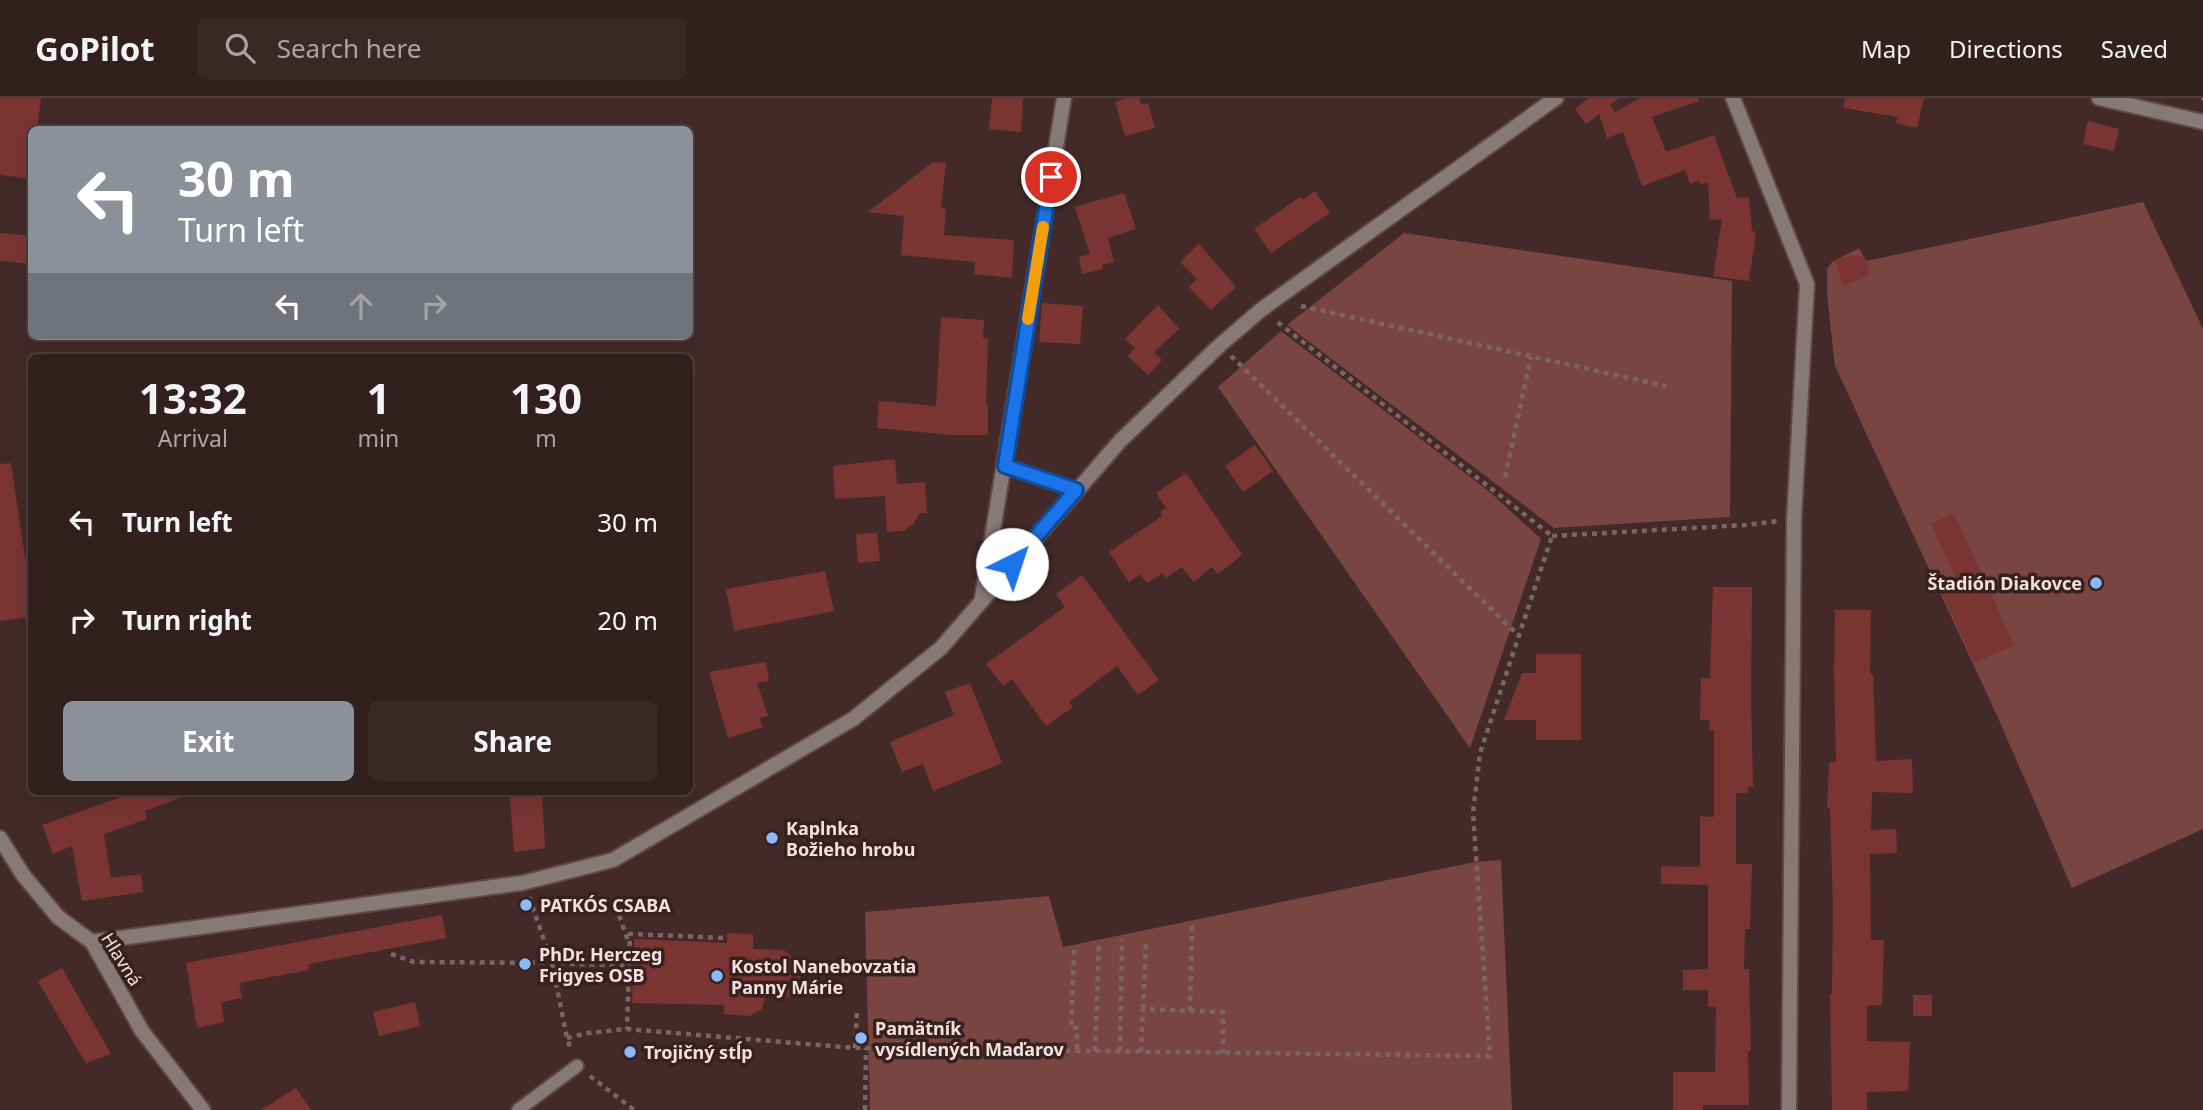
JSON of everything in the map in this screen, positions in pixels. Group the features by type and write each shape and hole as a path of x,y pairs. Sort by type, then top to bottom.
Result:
{"street":[{"path":"982,598 1063,98"},
{"path":"93,942 522,883 613,860 853,719 941,648 1120,441 1220,345 1262,309 1556,98"},
{"path":"1734,98 1807,284 1794,519 1789,1110"},
{"path":"2099,98 2203,122"},
{"path":"1005,466 1076,490"},
{"name":"Hlavná","path":"0,838 23,875 58,918 93,942 142,1031 202,1110"}],"lane":[{"path":"518,1110 577,1066"}],"path":[{"path":"1301,306 1666,386"},
{"path":"1262,309 1552,536 1746,525 1794,519"},
{"path":"1220,345 1519,636"},
{"path":"1505,477 1531,357"},
{"path":"567,1038 627,1029 855,1048 1490,1056 1473,813 1480,753 1552,536"},
{"path":"522,883 552,962 567,1038 577,1066 634,1110"},
{"path":"616,906 630,945"},
{"path":"1190,1011 1192,926"},
{"path":"627,1029 631,973 630,934 727,938"},
{"path":"1120,1051 1122,940"},
{"path":"1141,1052 1146,940"},
{"path":"1095,1051 1099,946"},
{"path":"1073,950 1071,1028 1077,1028 1077,1051"},
{"path":"391,954 414,962 552,962 629,966"},
{"path":"1143,1009 1223,1012 1223,1053"},
{"path":"855,1048 857,1011"},
{"path":"865,1110 866,1048"}],"shaded area":[{"path":"2143,202 2203,329 2203,829 2072,888 1999,720 1835,366 1827,269 1832,262 1859,248 1866,261"},
{"path":"1404,233 1732,281 1730,517 1554,528 1287,325"},
{"path":"1281,331 1491,493 1541,539 1470,748 1218,387"},
{"path":"1501,860 1512,1110 870,1110 865,912 1049,896 1063,947 1475,862"}],"building":[{"path":"0,98 41,98 38,126 28,126 28,178 0,175"},
{"path":"992,98 1023,98 1021,132 989,129"},
{"path":"1139,98 1141,105 1148,103 1155,128 1125,136 1115,102"},
{"path":"1589,98 1619,98 1610,105 1615,112 1640,98 1698,98 1699,101 1652,117 1666,152 1714,135 1737,198 1749,197 1752,231 1756,232 1749,281 1713,276 1722,219 1710,220 1708,182 1700,185 1699,180 1690,184 1685,170 1642,186 1623,132 1607,138 1599,114 1586,124 1575,109"},
{"path":"1845,98 1924,98 1917,128 1896,123 1898,117 1844,108"},
{"path":"2088,121 2119,129 2114,151 2083,144"},
{"path":"933,162 946,163 941,206 946,210 944,235 1014,240 1012,278 974,274 975,262 901,255 904,216 868,212"},
{"path":"1315,191 1330,213 1271,253 1254,229 1300,197 1302,200"},
{"path":"1124,193 1136,229 1108,238 1114,262 1102,265 1103,269 1082,274 1079,257 1090,254 1075,207"},
{"path":"0,233 28,236 28,264 0,261"},
{"path":"1199,244 1236,287 1211,310 1189,287 1197,279 1180,262"},
{"path":"1853,255 1854,258 1863,255 1870,275 1844,286 1835,261"},
{"path":"1042,303 1083,306 1080,344 1039,342"},
{"path":"1158,305 1179,329 1154,352 1162,360 1148,375 1128,356 1135,348 1125,339"},
{"path":"941,317 984,320 983,338 988,339 988,435 952,435 877,428 879,401 936,406"},
{"path":"1255,445 1273,471 1243,492 1225,466"},
{"path":"895,459 897,484 925,482 927,513 920,513 913,524 903,531 887,532 885,496 835,499 833,466"},
{"path":"11,463 25,557 28,557 28,618 0,621 0,464"},
{"path":"1186,473 1242,555 1218,574 1212,567 1194,582 1182,567 1166,578 1163,573 1147,583 1140,574 1129,582 1109,552 1162,516 1160,512 1166,508 1156,493"},
{"path":"1954,513 2014,645 1974,663 1940,589 1957,581 1931,524"},
{"path":"877,533 880,561 858,563 856,534"},
{"path":"825,571 834,611 734,631 726,589"},
{"path":"1082,575 1159,680 1138,695 1117,666 1069,702 1073,707 1046,726 1012,679 1003,686 986,664 1065,607 1056,594"},
{"path":"1713,587 1752,587 1753,787 1748,787 1748,793 1736,793 1736,864 1752,864 1750,929 1745,929 1744,969 1749,969 1749,1105 1703,1105 1703,1110 1673,1110 1673,1072 1715,1072 1716,1007 1708,1007 1708,990 1683,990 1683,970 1708,969 1708,885 1661,884 1661,866 1700,867 1700,816 1714,817 1714,730 1709,730 1710,720 1700,720 1701,678 1710,678"},
{"path":"1835,610 1871,610 1870,674 1873,674 1876,761 1912,759 1913,793 1872,792 1871,830 1896,829 1897,853 1870,854 1871,940 1884,940 1882,1005 1867,1006 1867,1041 1910,1042 1908,1091 1867,1092 1867,1110 1832,1110 1830,994 1833,908 1830,808 1827,808 1829,762 1836,762"},
{"path":"1536,654 1581,654 1581,740 1536,740 1536,720 1504,720 1522,673 1536,673"},
{"path":"766,662 769,681 757,683 768,716 759,718 763,727 728,738 709,672"},
{"path":"970,683 1002,763 933,791 923,764 902,772 890,742 954,715 945,692"},
{"path":"127,795 188,795 145,811 147,819 104,834 111,878 141,874 143,892 82,901 72,846 53,854 42,825"},
{"path":"542,795 545,848 514,852 510,797"},
{"path":"442,915 446,938 308,964 309,970 239,983 242,998 221,1002 224,1022 197,1028 186,963"},
{"name":"Kostol Nanebovzatia Panny Márie","path":"727,933 753,934 753,949 784,950 793,958 801,978 791,997 765,997 762,1009 750,1016 724,1014 724,1005 632,1003 634,939 727,943"},
{"path":"62,968 111,1054 86,1063 38,981"},
{"path":"1913,995 1932,995 1932,1016 1913,1016"},
{"path":"415,1002 420,1026 379,1036 373,1012"},
{"path":"296,1088 311,1110 261,1110"}],"slow traffic":[{"path":"1028,319 1043,227"}],"place":[{"name":"Štadión Diakovce","path":"2096,583"},
{"name":"Kaplnka Božieho hrobu","path":"772,838"},
{"name":"PATKÓS CSABA","path":"526,905"},
{"name":"PhDr. Herczeg Frigyes OSB","path":"525,964"},
{"name":"Kostol Nanebovzatia Panny Márie","path":"717,976"},
{"name":"Pamätník vysídlených Maďarov","path":"861,1038"},
{"name":"Trojičný stĺp","path":"630,1052"}],"route":[{"path":"1012,564 1076,490 1005,466 1051,177"}]}
